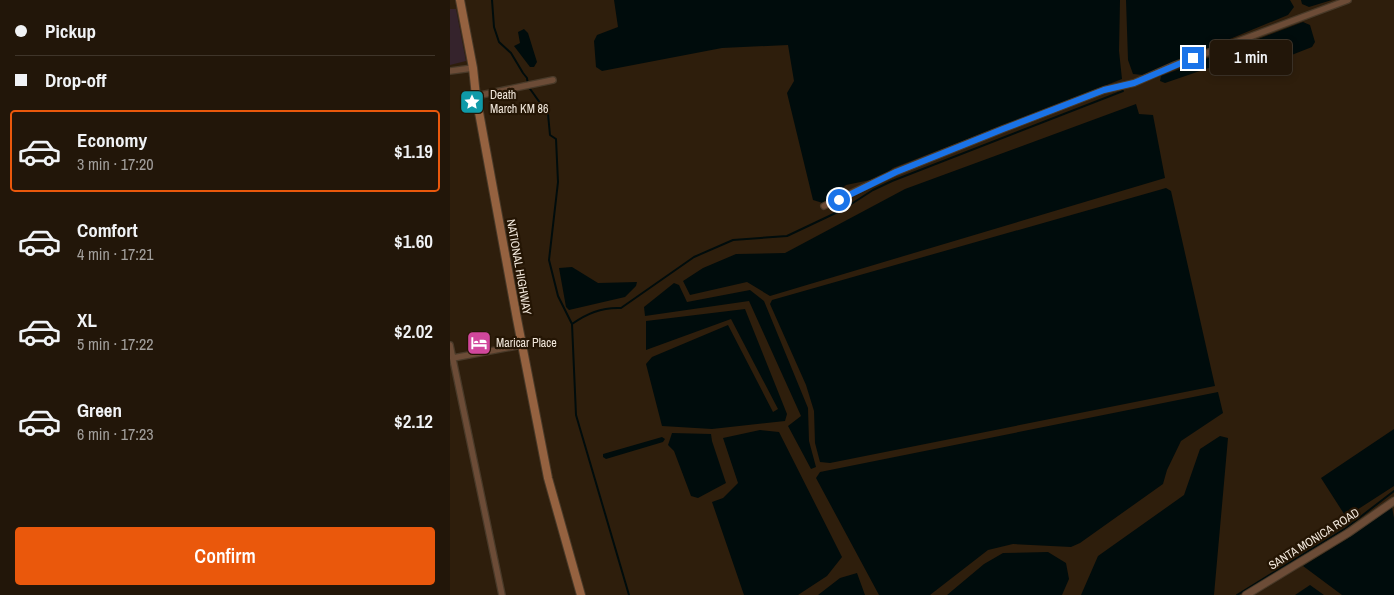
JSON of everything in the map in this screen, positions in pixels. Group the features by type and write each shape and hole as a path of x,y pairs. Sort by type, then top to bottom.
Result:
{"main road":[{"name":"NATIONAL HIGHWAY","path":"460,0 473,68 476,96 548,478 581,595"}],"street":[{"path":"824,206 896,172 1012,126 1104,90 1134,83 1175,65 1348,0"},
{"path":"450,71 473,68"},
{"path":"476,96 553,80"},
{"path":"450,345 502,595"},
{"path":"453,358 522,345"},
{"name":"SANTA MONICA ROAD","path":"1246,595 1348,534 1394,501"}],"shaded area":[{"path":"614,0 1120,0 1119,51 1122,79 893,168 880,178 846,185 826,204 813,200 787,93 794,81 788,45 722,48 602,71 596,67 594,41 597,35 618,27"},
{"path":"1126,0 1290,0 1294,7 1288,15 1143,75 1133,74 1128,60"},
{"path":"1301,0 1332,0 1309,7 1302,4"},
{"path":"450,9 456,9 466,61 450,65"},
{"path":"1303,22 1310,25 1315,42 1312,47 1243,74 1237,71 1229,61 1165,83 1160,81 1161,76"},
{"path":"524,29 528,33 537,62 534,67 530,67 514,46 520,43 518,32"},
{"path":"1136,104 1139,114 1153,115 1165,178 770,296 747,282 690,295 683,281 703,268 736,254 785,253 905,189"},
{"path":"1166,188 1171,191 1215,386 830,463 820,462 815,443 814,411 806,385 770,304 772,300"},
{"path":"572,267 598,283 637,282 636,286 625,297 569,310 566,307 559,268"},
{"path":"674,283 679,285 687,302 750,290 764,301 808,408 809,441 816,467 811,469 788,426 801,416 749,301 645,316 644,307"},
{"path":"745,309 787,414 785,421 712,429 662,426 646,364 652,357 728,325 773,412 778,409 731,319 646,350 646,321"},
{"path":"1218,392 1223,413 1181,441 1167,470 1163,484 1080,543 1071,547 1013,544 988,550 930,595 879,595 816,478 820,472"},
{"path":"1394,429 1394,486 1346,517 1321,478"},
{"path":"760,430 779,432 842,557 827,576 798,595 744,595 712,502 723,498 738,483 723,438"},
{"path":"672,433 711,434 726,483 698,498 691,496 674,451 668,445"},
{"path":"1220,436 1228,438 1214,595 1081,595 1098,556 1184,495 1200,449"},
{"path":"662,437 665,439 663,442 606,459 603,457 603,454"},
{"path":"1392,507 1394,518 1394,595 1342,595 1303,566 1347,539"},
{"path":"1048,552 1066,563 1069,579 1062,595 947,595 984,564 1003,553"},
{"path":"857,573 865,595 818,595 840,578"},
{"path":"1310,585 1324,595 1295,595"}],"waterway":[{"path":"492,0 494,27 499,42 511,53 527,78 528,86 548,114 550,135 556,139 558,182 549,260 558,296 572,324 576,415 629,595"},
{"path":"572,324 595,312 621,308 694,257 733,240 787,236 842,210 873,190 892,181 1123,91"},
{"path":"1237,595 1346,528 1394,491"}],"place":[{"name":"Death March KM 86","path":"472,102"},
{"name":"Maricar Place","path":"479,343"}],"route":[{"path":"839,200 896,172 1003,129 1104,90 1134,83 1193,58"}]}
